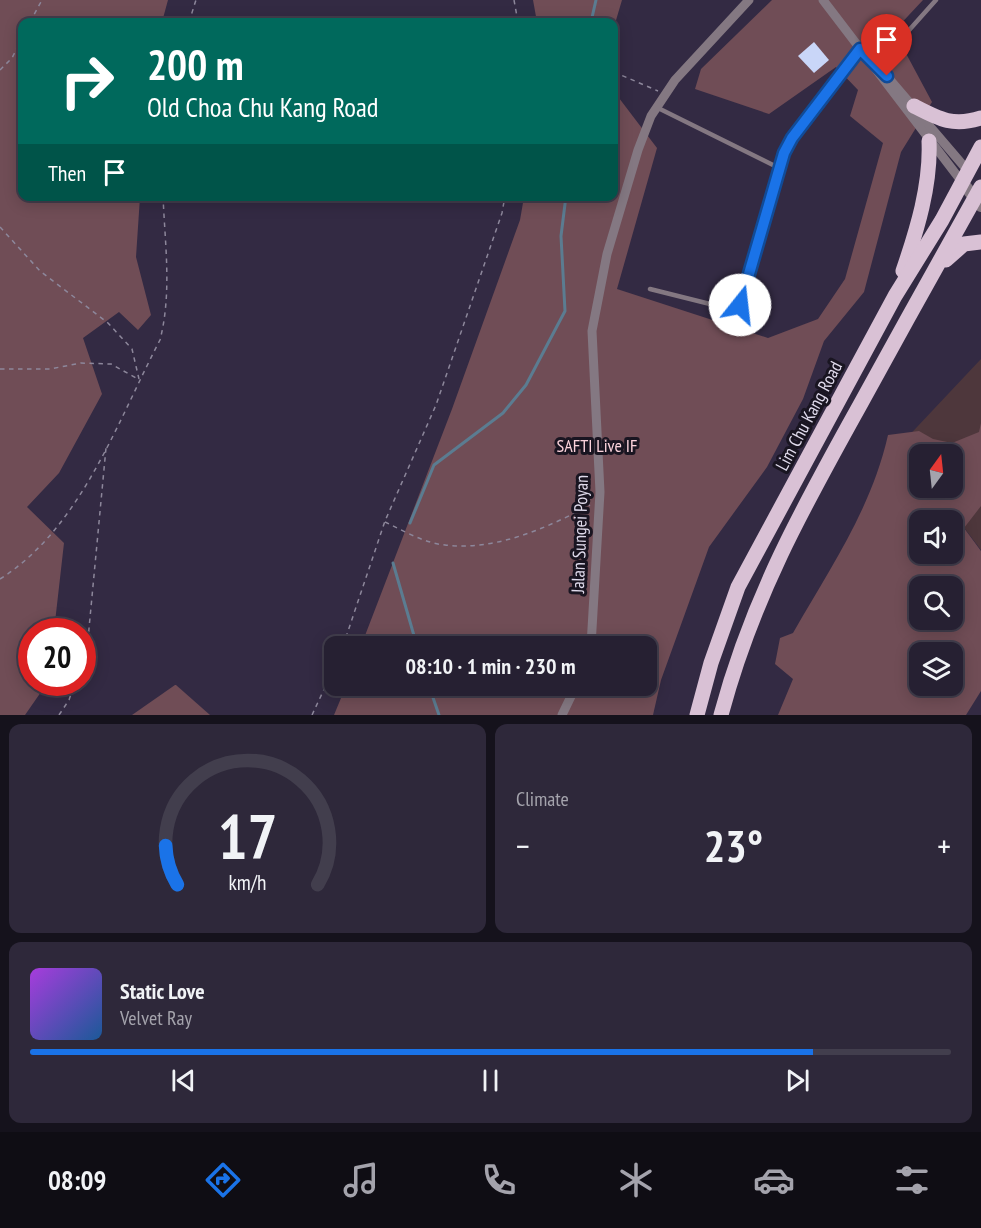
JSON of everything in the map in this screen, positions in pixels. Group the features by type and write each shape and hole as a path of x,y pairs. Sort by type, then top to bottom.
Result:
{"main road":[{"path":"914,106 937,118 963,123 981,118"},
{"path":"895,296 919,217 929,170 929,141"},
{"name":"Lim Chu Kang Road","path":"697,715 711,663 738,587 895,296 981,147"},
{"path":"721,715 733,669 762,592 796,520 979,194"},
{"path":"927,284 950,254 964,244 981,242"}],"street":[{"name":"Jalan Sungei Poyan","path":"592,636 600,500 592,331 607,254 638,150 656,107 664,94 749,0"},
{"path":"823,0 929,141 965,176"},
{"path":"860,49 878,65 914,106 979,194"},
{"path":"562,715 571,696"}],"lane":[{"path":"878,65 936,0"},
{"path":"650,289 734,310 738,308 779,168 792,138 860,49"},
{"path":"656,107 779,168"}],"path":[{"path":"32,18 42,0"},
{"path":"190,18 196,0"},
{"path":"514,0 517,18"},
{"path":"0,69 12,58 18,46"},
{"path":"618,74 664,94"},
{"path":"0,579 23,565 45,542 84,488 160,340 166,317 168,285 163,201"},
{"path":"346,636 385,521 436,405 504,201"},
{"path":"0,227 40,271 108,323 132,349 139,380"},
{"path":"0,369 50,369 81,363 111,364 139,380"},
{"path":"90,618 106,446"},
{"path":"385,521 423,540 445,545 480,544 531,533 600,500"},
{"path":"312,715 324,689"},
{"path":"59,715 70,696"}],"shaded area":[{"path":"981,359 981,550 963,526 963,510 951,510 942,498 963,498 963,444 909,444 909,448 901,444"}],"green space":[{"path":"0,0 168,0 163,18 18,18 18,201 140,201 136,257 151,315 138,330 119,312 83,338 102,394 59,473 27,507 64,543 55,618 18,618 18,696 38,696 25,715 0,715"},
{"path":"533,0 622,0 617,18 536,18"},
{"name":"SAFTI Live IF","path":"772,0 923,0 894,31 932,102 901,152 864,292 824,341 803,399 767,467 709,547 661,680 653,715 334,715 342,696 657,696 657,636 365,636 452,409 520,220 523,201 618,201 618,93 619,98 657,148 617,289 768,338 818,319 845,279 883,143 850,116 858,90 836,67 769,114 695,89 701,69"},
{"path":"981,423 981,506 964,528 981,551 981,691 966,715 778,715 793,679 775,664 780,638 793,633 848,538 871,488 888,435 919,431 933,439 952,443 979,432"},
{"path":"175,685 210,715 132,715"}],"building":[{"path":"814,42 829,60 814,73 798,56"}],"waterway":[{"path":"592,18 596,0"},
{"path":"410,523 434,465 503,413 526,385 565,311 561,236 565,201"},
{"path":"393,563 414,636"},
{"path":"432,696 439,715"}],"route":[{"path":"740,305 779,168 792,138 860,49 887,76"}]}
